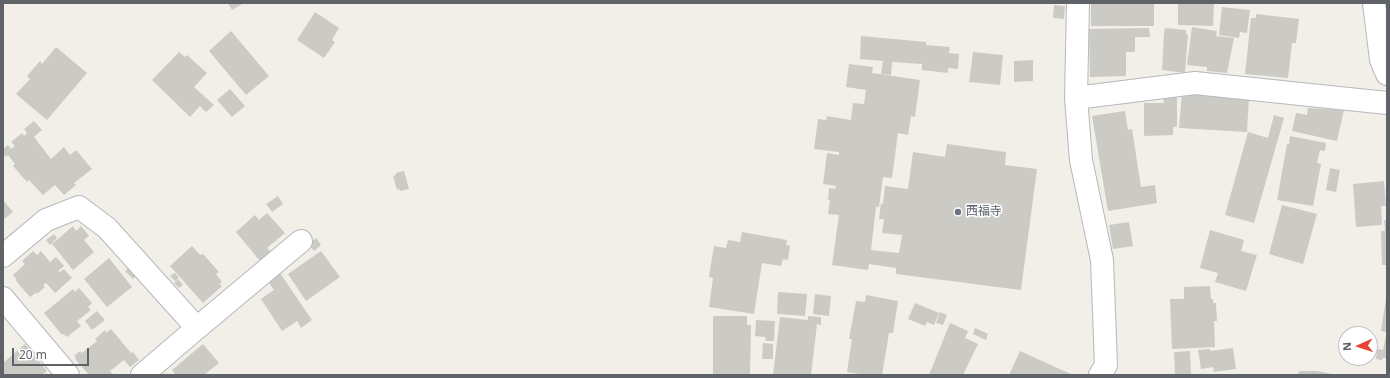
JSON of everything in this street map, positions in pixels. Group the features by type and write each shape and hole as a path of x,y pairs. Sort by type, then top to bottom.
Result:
{"street":[{"path":"1078,3 1076,98 1081,160 1102,260 1106,365 1100,375"},
{"path":"1374,3 1381,60 1387,74"},
{"path":"1076,98 1195,83 1387,103"},
{"path":"3,256 46,220 79,207 107,228 197,328"},
{"path":"142,375 301,241"},
{"path":"3,298 68,375"}],"building":[{"path":"228,3 244,3 232,10"},
{"path":"1091,3 1154,3 1154,26 1091,26"},
{"path":"1178,3 1214,3 1213,26 1178,25"},
{"path":"1054,5 1065,6 1064,19 1053,18"},
{"path":"1222,7 1250,10 1247,33 1240,32 1239,38 1219,35"},
{"path":"315,12 339,28 332,40 335,42 324,58 297,40"},
{"path":"1256,14 1299,19 1296,43 1292,43 1288,78 1245,74 1251,18 1256,18"},
{"path":"1192,27 1217,31 1216,36 1234,38 1227,73 1207,71 1207,67 1187,65"},
{"path":"1149,28 1150,37 1135,37 1135,52 1126,52 1126,76 1090,77 1089,29"},
{"path":"1165,28 1186,30 1186,34 1188,35 1185,73 1162,70"},
{"path":"231,31 269,76 246,95 209,51"},
{"path":"861,36 926,42 926,45 950,47 949,53 959,54 958,69 948,68 948,73 922,70 922,64 892,62 891,75 881,74 883,61 860,59"},
{"path":"56,47 87,73 47,120 16,94 30,79 27,76 40,61 42,64"},
{"path":"179,52 185,57 187,55 207,73 194,87 214,105 206,112 200,106 190,117 152,80"},
{"path":"973,52 1003,55 1000,85 969,82"},
{"path":"1033,60 1033,81 1014,82 1014,61"},
{"path":"849,64 873,67 872,73 920,80 915,117 911,116 908,135 898,133 892,178 883,177 879,207 876,207 871,250 899,253 902,235 882,233 884,219 879,219 881,203 883,204 885,186 908,189 913,152 945,157 947,144 1006,152 1005,165 1037,169 1021,290 896,274 896,268 869,264 868,270 832,265 839,215 828,214 830,200 828,200 829,188 835,189 836,186 823,184 827,153 839,155 839,152 814,149 818,119 826,120 827,116 851,120 853,103 864,104 866,90 846,87"},
{"path":"230,89 245,106 232,117 217,100"},
{"path":"1182,93 1249,97 1247,132 1179,128"},
{"path":"1163,97 1177,97 1177,127 1173,127 1173,135 1144,136 1144,103 1164,103"},
{"path":"1308,108 1344,110 1337,141 1292,131 1296,113 1307,115"},
{"path":"1125,111 1128,130 1132,129 1141,187 1155,185 1157,203 1108,211 1092,116"},
{"path":"1274,115 1284,118 1254,223 1225,215 1248,132 1268,138"},
{"path":"34,121 42,130 34,137 51,159 64,147 70,155 76,150 92,169 74,183 76,185 64,195 55,185 43,195 29,180 27,182 13,166 15,164 8,155 6,157 3,154 3,149 8,145 11,149 15,146 11,142 22,133 24,136 27,133 24,129"},
{"path":"1290,136 1326,143 1325,151 1320,150 1317,163 1321,164 1313,206 1277,200 1287,144 1289,144"},
{"path":"1330,168 1340,170 1336,192 1326,190"},
{"path":"404,171 409,189 400,191 400,189 397,190 393,176 396,175 396,173"},
{"path":"1384,181 1386,206 1381,206 1382,225 1356,227 1353,184"},
{"path":"278,196 283,204 272,212 266,204"},
{"path":"3,200 13,212 3,220"},
{"path":"1282,205 1317,214 1303,264 1269,254"},
{"path":"267,213 285,233 267,248 271,252 260,261 236,232 255,215 259,220"},
{"path":"1384,220 1387,220 1387,265 1382,265 1381,231 1385,231"},
{"path":"1129,222 1133,246 1113,249 1109,225"},
{"path":"73,226 76,231 81,226 89,236 84,240 94,252 73,270 52,244"},
{"path":"1210,230 1244,240 1241,251 1257,255 1246,291 1215,282 1218,273 1200,268"},
{"path":"742,232 787,240 786,245 790,246 788,260 783,259 781,266 762,263 754,314 709,307 713,278 709,277 714,246 726,248 728,240 740,242"},
{"path":"54,234 57,238 50,245 46,240"},
{"path":"316,238 321,245 314,251 309,244"},
{"path":"192,246 200,255 203,254 219,272 216,274 222,282 219,284 222,286 203,303 170,266"},
{"path":"33,251 37,255 41,251 50,262 56,257 64,266 58,271 60,272 64,269 72,278 55,293 46,283 43,285 45,287 37,294 37,292 30,297 16,281 17,280 13,275 25,264 22,261"},
{"path":"321,251 340,277 306,301 288,274"},
{"path":"109,258 132,287 107,307 84,279"},
{"path":"130,266 138,274 133,279 125,271"},
{"path":"175,273 179,278 175,281 170,276"},
{"path":"280,273 312,320 301,328 297,321 282,331 261,299 274,290 268,281"},
{"path":"178,279 183,285 179,288 174,283"},
{"path":"1210,286 1211,299 1213,299 1213,303 1216,303 1217,321 1214,321 1215,347 1172,349 1170,299 1184,299 1184,287"},
{"path":"79,288 92,303 88,307 91,310 77,321 81,326 67,337 64,334 62,335 44,313 73,289 75,292"},
{"path":"778,292 807,294 805,316 777,314"},
{"path":"815,294 831,296 829,316 813,314"},
{"path":"866,295 898,301 893,333 889,333 882,375 866,375 847,372 852,339 849,339 856,301 865,302"},
{"path":"1387,298 1387,332 1381,331"},
{"path":"915,303 939,313 934,325 927,322 925,326 908,319"},
{"path":"97,311 105,320 92,330 85,321"},
{"path":"940,312 947,315 943,325 936,323"},
{"path":"713,316 747,316 747,325 751,325 750,375 713,375"},
{"path":"808,316 821,317 821,325 817,324 811,375 773,375 780,317 808,320"},
{"path":"756,320 775,321 774,341 766,341 765,337 755,336"},
{"path":"950,323 968,331 965,338 978,344 963,375 929,375"},
{"path":"975,328 988,334 986,340 973,334"},
{"path":"111,329 131,353 133,352 139,360 130,367 124,360 110,371 113,375 89,375 74,356 80,351 82,353 97,341 95,339 105,330 106,333"},
{"path":"1386,335 1387,358 1383,358 1382,360 1378,359 1378,349 1383,350"},
{"path":"763,343 773,344 773,359 762,359"},
{"path":"25,344 47,371 42,375 3,375 3,363"},
{"path":"203,344 219,363 204,375 176,375 172,370"},
{"path":"1233,348 1236,369 1214,372 1213,367 1201,369 1198,350 1210,349 1210,351"},
{"path":"1020,351 1073,375 1009,375"},
{"path":"1190,351 1191,375 1175,375 1174,352"},
{"path":"1299,371 1317,371 1332,374 1298,375"}],"place":[{"name":"西福寺","path":"958,212"}]}
